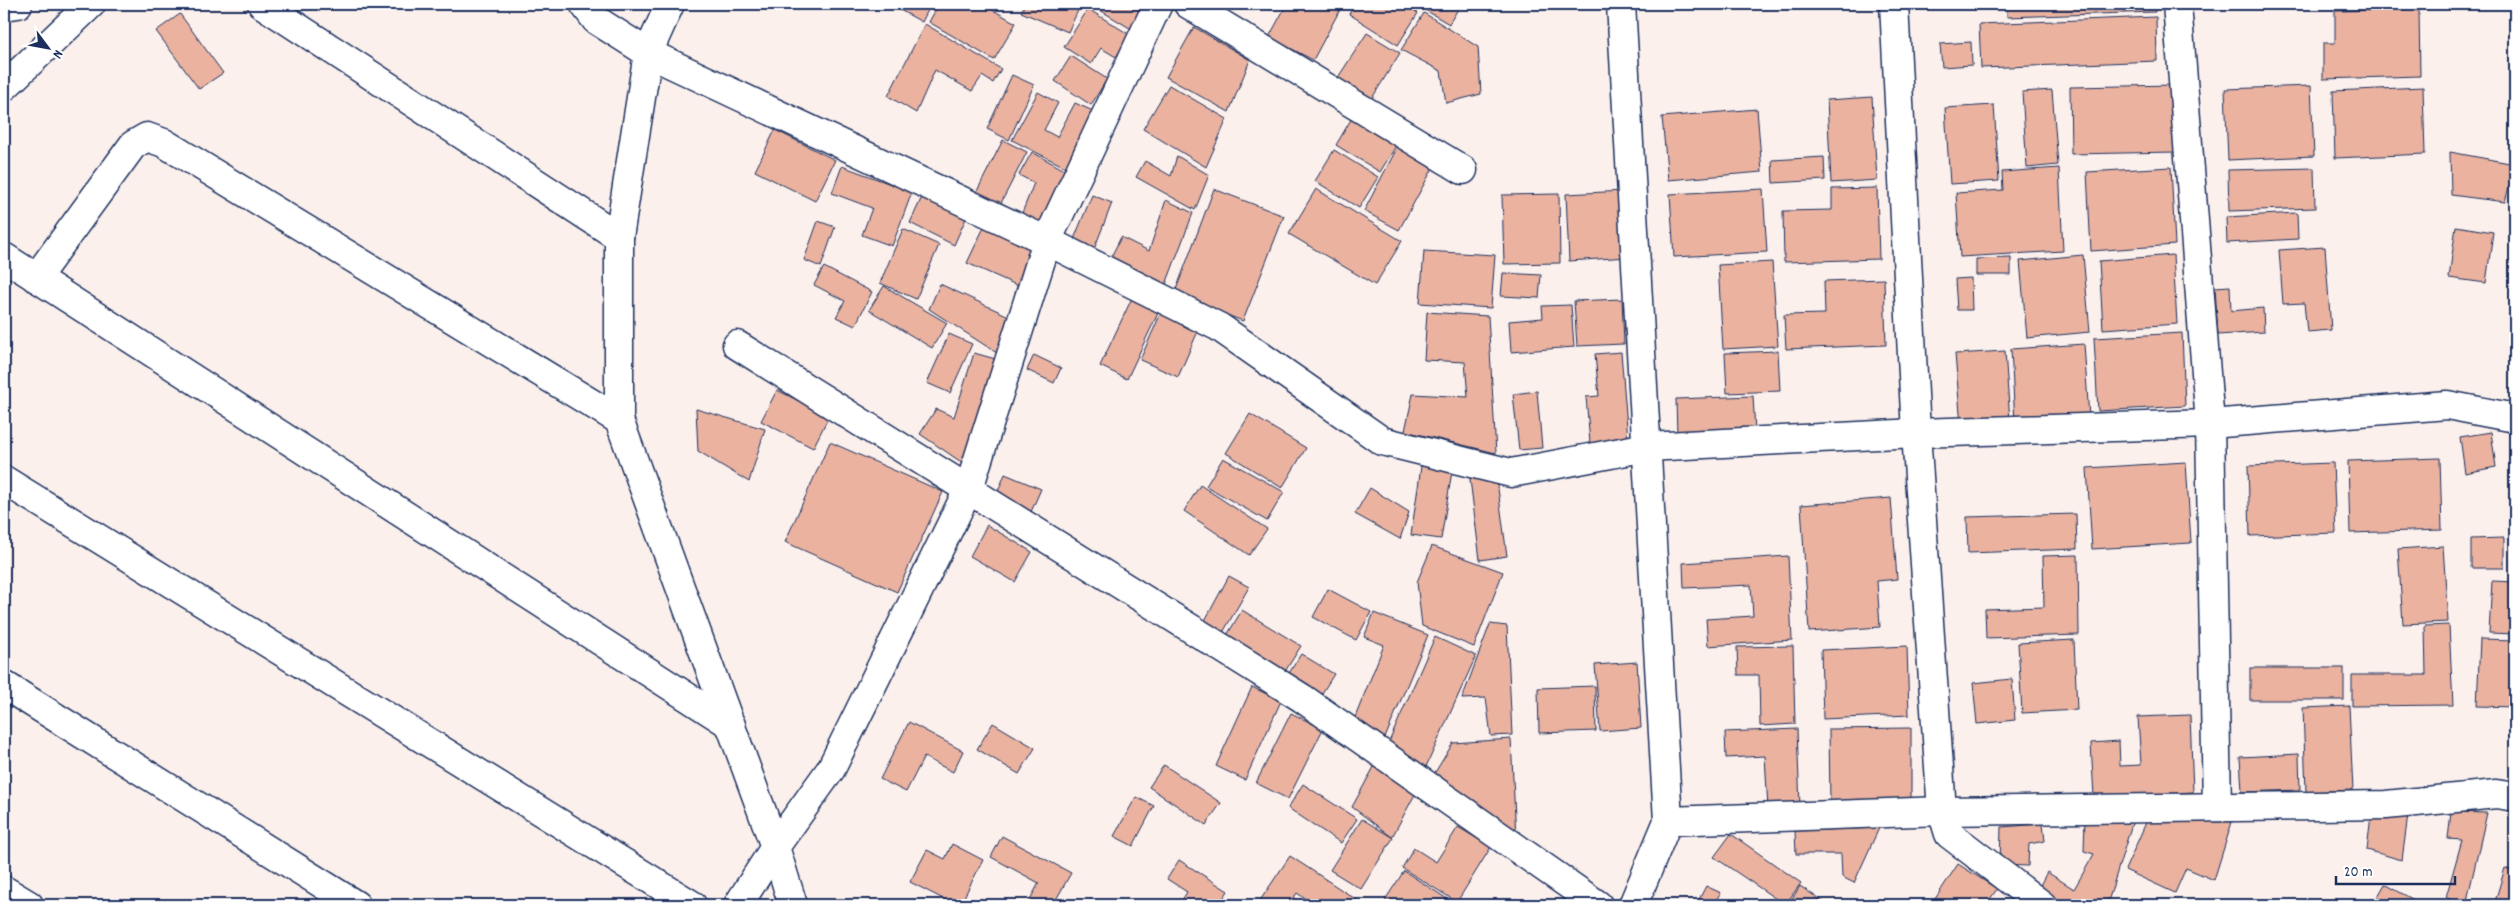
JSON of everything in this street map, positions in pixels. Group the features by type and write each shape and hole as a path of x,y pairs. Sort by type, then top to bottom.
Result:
{"street":[{"path":"4,6 18,4"},
{"path":"4,87 92,4"},
{"path":"262,4 619,238"},
{"path":"584,4 596,20 648,53 1047,241 1220,327 1382,441 1511,473 1647,447 1916,433 2210,424 2447,405 2515,418"},
{"path":"670,4 648,53 619,238 620,420 775,847 793,905"},
{"path":"738,905 775,847 832,769 969,488 1047,241 1158,4"},
{"path":"1188,4 1463,170"},
{"path":"1621,4 1668,821 1633,905"},
{"path":"1894,4 1916,433 1942,811 1949,834 2042,905"},
{"path":"2177,4 2210,424 2217,807"},
{"path":"36,278 133,145 147,137 164,143 620,420"},
{"path":"4,256 731,724"},
{"path":"737,346 854,420 969,488 1302,698 1598,905"},
{"path":"4,480 692,905"},
{"path":"4,685 356,905"},
{"path":"1668,821 1942,811 2386,805 2496,794 2515,797"},
{"path":"4,890 28,905"}],"building":[{"path":"889,4 931,4 922,22"},
{"path":"939,4 982,4 1016,23 994,60 929,22"},
{"path":"1025,4 1081,4 1068,32 1021,12"},
{"path":"1090,4 1149,4 1133,30"},
{"path":"1287,4 1343,4 1313,60 1269,37"},
{"path":"1355,4 1403,4 1418,13 1398,45 1349,14"},
{"path":"1415,4 1461,4 1449,24"},
{"path":"2007,4 2155,4 2155,12 2007,17"},
{"path":"1088,9 1130,35 1116,57 1101,48 1091,64 1064,47"},
{"path":"2419,9 2420,76 2323,79 2323,43 2335,43 2335,11"},
{"path":"1424,13 1478,47 1481,94 1446,103 1441,71 1401,50"},
{"path":"180,14 223,73 199,89 156,31"},
{"path":"2156,17 2157,61 1981,68 1979,24"},
{"path":"925,24 1001,69 993,83 982,76 972,91 935,70 916,113 888,96"},
{"path":"1194,27 1250,60 1229,112 1166,77"},
{"path":"1367,33 1400,53 1369,103 1335,82"},
{"path":"1971,42 1972,65 1942,67 1940,44"},
{"path":"1071,56 1107,79 1091,105 1055,81"},
{"path":"1012,75 1034,85 1009,140 987,129"},
{"path":"1169,85 1227,119 1206,167 1143,129"},
{"path":"2175,85 2176,152 2071,154 2070,87"},
{"path":"2311,86 2314,156 2228,160 2225,89"},
{"path":"2423,87 2425,154 2335,158 2333,91"},
{"path":"2052,90 2058,165 2027,168 2022,92"},
{"path":"1038,92 1058,103 1044,130 1057,137 1075,103 1093,111 1071,170 1012,140"},
{"path":"1872,97 1877,180 1831,183 1827,100"},
{"path":"1994,105 1999,181 1950,184 1945,108"},
{"path":"1757,109 1762,172 1668,180 1662,117"},
{"path":"1356,111 1401,138 1380,172 1336,145"},
{"path":"775,130 835,160 815,201 755,171"},
{"path":"1003,140 1027,152 999,207 975,195"},
{"path":"1398,146 1434,166 1399,230 1364,211"},
{"path":"1334,150 1378,177 1359,208 1315,181"},
{"path":"1032,152 1070,173 1043,231 1020,218 1034,183 1019,175"},
{"path":"2450,152 2515,164 2505,202 2451,195"},
{"path":"1177,156 1209,175 1195,210 1136,177 1145,161 1171,176"},
{"path":"1824,157 1825,180 1773,183 1772,160"},
{"path":"842,166 912,192 892,246 862,235 872,208 832,193"},
{"path":"2171,167 2175,245 2091,251 2087,172"},
{"path":"2059,168 2063,251 1960,257 1956,193 2003,190 2002,172"},
{"path":"2314,168 2315,208 2229,211 2228,170"},
{"path":"1877,188 1879,259 1784,262 1783,211 1832,210 1832,189"},
{"path":"1214,189 1284,216 1243,321 1174,295"},
{"path":"1316,189 1402,241 1375,285 1289,234"},
{"path":"1763,189 1767,252 1674,257 1670,194"},
{"path":"1624,191 1628,257 1569,261 1566,194"},
{"path":"1559,194 1560,263 1504,264 1502,195"},
{"path":"1092,195 1112,203 1093,252 1072,244"},
{"path":"922,197 966,218 954,245 910,223"},
{"path":"1166,200 1193,213 1165,287 1110,259 1121,237 1149,251"},
{"path":"2297,213 2298,239 2227,243 2226,217"},
{"path":"818,221 835,227 821,267 804,260"},
{"path":"985,225 1040,250 1023,288 967,263"},
{"path":"2456,226 2493,232 2486,283 2449,278"},
{"path":"903,229 939,245 916,299 880,283"},
{"path":"2325,247 2331,330 2307,332 2304,303 2283,304 2279,250"},
{"path":"1424,251 1495,255 1491,308 1420,303"},
{"path":"2083,255 2090,332 2027,338 2020,261"},
{"path":"2173,255 2177,324 2103,329 2099,261"},
{"path":"2011,258 2011,275 1976,275 1976,259"},
{"path":"1772,262 1778,346 1723,349 1718,265"},
{"path":"824,267 872,292 855,326 836,317 845,301 814,285"},
{"path":"1503,273 1541,275 1539,298 1501,296"},
{"path":"1971,278 1972,310 1957,310 1955,279"},
{"path":"1884,279 1886,345 1786,349 1784,315 1825,314 1824,281"},
{"path":"940,284 1013,318 1000,355 929,309"},
{"path":"884,286 947,323 932,348 869,310"},
{"path":"2230,286 2231,311 2263,308 2264,332 2218,335 2215,287"},
{"path":"1132,298 1159,311 1127,379 1100,366"},
{"path":"1622,299 1624,344 1577,346 1574,301"},
{"path":"1571,305 1574,347 1511,352 1509,321 1543,318 1542,306"},
{"path":"1164,306 1202,322 1178,377 1140,360"},
{"path":"1427,312 1488,316 1496,453 1405,431 1413,394 1468,397 1465,362 1424,360"},
{"path":"2182,333 2185,406 2098,411 2094,338"},
{"path":"949,334 972,344 950,393 927,383"},
{"path":"2084,344 2089,418 2015,423 2011,349"},
{"path":"1778,351 1780,391 1727,393 1725,353"},
{"path":"2005,351 2010,421 1961,425 1955,354"},
{"path":"1621,352 1628,439 1590,443 1586,397 1599,396 1595,354"},
{"path":"974,353 999,360 970,468 920,434 936,409 954,417"},
{"path":"1034,355 1061,368 1054,383 1027,370"},
{"path":"777,390 829,416 813,448 761,421"},
{"path":"1537,391 1542,448 1519,450 1513,394"},
{"path":"1753,396 1755,431 1677,435 1676,399"},
{"path":"696,409 765,429 749,482 698,451"},
{"path":"1250,414 1306,448 1282,488 1226,453"},
{"path":"2491,432 2496,467 2465,473 2460,437"},
{"path":"830,442 943,492 897,592 785,542"},
{"path":"1223,458 1284,492 1267,521 1206,486"},
{"path":"2440,458 2442,530 2350,533 2348,461"},
{"path":"1422,460 1453,465 1441,539 1411,535"},
{"path":"2186,462 2191,543 2092,549 2087,468"},
{"path":"2333,463 2336,533 2250,536 2248,466"},
{"path":"1469,471 1497,481 1507,556 1480,560"},
{"path":"1005,474 1041,489 1030,514 995,499"},
{"path":"1200,485 1267,529 1249,555 1184,511"},
{"path":"1370,488 1409,512 1400,539 1355,514"},
{"path":"1891,498 1897,579 1877,581 1880,627 1809,632 1801,505"},
{"path":"2076,514 2077,549 1968,553 1967,517"},
{"path":"987,525 1032,552 1015,582 970,556"},
{"path":"2504,538 2504,568 2471,568 2471,539"},
{"path":"1432,546 1503,572 1474,647 1422,626 1417,582"},
{"path":"2443,546 2448,622 2403,624 2398,549"},
{"path":"2078,555 2079,635 1986,638 1985,609 2044,607 2043,556"},
{"path":"1788,556 1792,640 1708,646 1706,619 1753,616 1751,585 1684,588 1683,563"},
{"path":"1229,576 1249,587 1221,636 1202,626"},
{"path":"2492,581 2515,582 2515,634 2489,633"},
{"path":"1328,589 1371,612 1356,640 1313,617"},
{"path":"1242,610 1301,646 1284,673 1226,637"},
{"path":"1374,613 1428,635 1385,738 1352,725 1384,645 1364,637"},
{"path":"1490,624 1507,626 1512,735 1491,736 1486,698 1462,699"},
{"path":"2449,625 2453,705 2352,706 2352,675 2426,675 2425,626"},
{"path":"1435,637 1476,656 1425,769 1385,751"},
{"path":"2480,639 2515,640 2515,707 2477,706"},
{"path":"2074,640 2077,710 2022,713 2018,643"},
{"path":"1793,646 1795,724 1760,726 1759,675 1738,675 1737,647"},
{"path":"1907,646 1909,715 1823,719 1821,650"},
{"path":"1301,654 1334,674 1319,698 1286,678"},
{"path":"1637,662 1641,728 1600,731 1595,665"},
{"path":"2250,668 2344,668 2344,700 2250,700"},
{"path":"2012,679 2015,720 1977,724 1973,683"},
{"path":"1595,686 1596,731 1539,733 1538,688"},
{"path":"1252,687 1281,701 1245,780 1216,766"},
{"path":"2349,706 2353,790 2306,792 2303,708"},
{"path":"1291,713 1323,729 1288,799 1256,783"},
{"path":"2190,715 2193,792 2094,797 2091,743 2119,741 2120,766 2141,765 2138,717"},
{"path":"909,722 963,751 953,772 924,757 906,792 880,779"},
{"path":"993,723 1035,748 1019,774 977,749"},
{"path":"1911,728 1911,803 1830,803 1829,729"},
{"path":"1797,729 1800,807 1768,809 1765,756 1726,758 1725,732"},
{"path":"1511,739 1516,837 1431,779 1453,743"},
{"path":"2299,754 2300,790 2242,792 2240,757"},
{"path":"1380,756 1420,785 1392,837 1352,807"},
{"path":"1164,765 1221,803 1206,825 1149,787"},
{"path":"1303,784 1357,819 1341,843 1288,808"},
{"path":"1136,797 1154,806 1133,846 1114,836"},
{"path":"2451,812 2487,813 2466,905 2460,905 2446,897 2462,840 2448,839"},
{"path":"2371,815 2408,815 2402,860 2367,850"},
{"path":"2134,817 2107,905 2058,905 2037,891 2047,872 2074,889 2094,854 2084,851 2085,818"},
{"path":"2148,818 2232,822 2214,880 2186,868 2175,893 2125,870"},
{"path":"1362,819 1393,838 1361,889 1330,870"},
{"path":"2043,824 2045,841 2029,844 2028,866 2000,865 2001,827"},
{"path":"1458,827 1491,847 1457,902 1402,868 1414,848 1436,862"},
{"path":"1879,828 1854,883 1842,877 1841,854 1796,854 1795,831"},
{"path":"1731,834 1801,883 1785,905 1714,857"},
{"path":"1002,836 1071,873 1053,905 1027,905 1039,883 991,857"},
{"path":"952,844 983,860 960,905 955,905 910,882 927,850 945,859"},
{"path":"1290,856 1357,900 1354,905 1315,905 1297,893 1289,905 1257,905"},
{"path":"1179,860 1228,891 1219,905 1179,905 1187,892 1167,879"},
{"path":"1958,864 1997,889 1986,905 1931,905"},
{"path":"2505,868 2515,871 2515,905 2494,905"},
{"path":"1404,871 1455,905 1393,905 1385,900"},
{"path":"2385,884 2423,905 2373,905"},
{"path":"1706,886 1721,893 1715,905 1696,905"},
{"path":"1800,886 1828,905 1788,905"}]}
